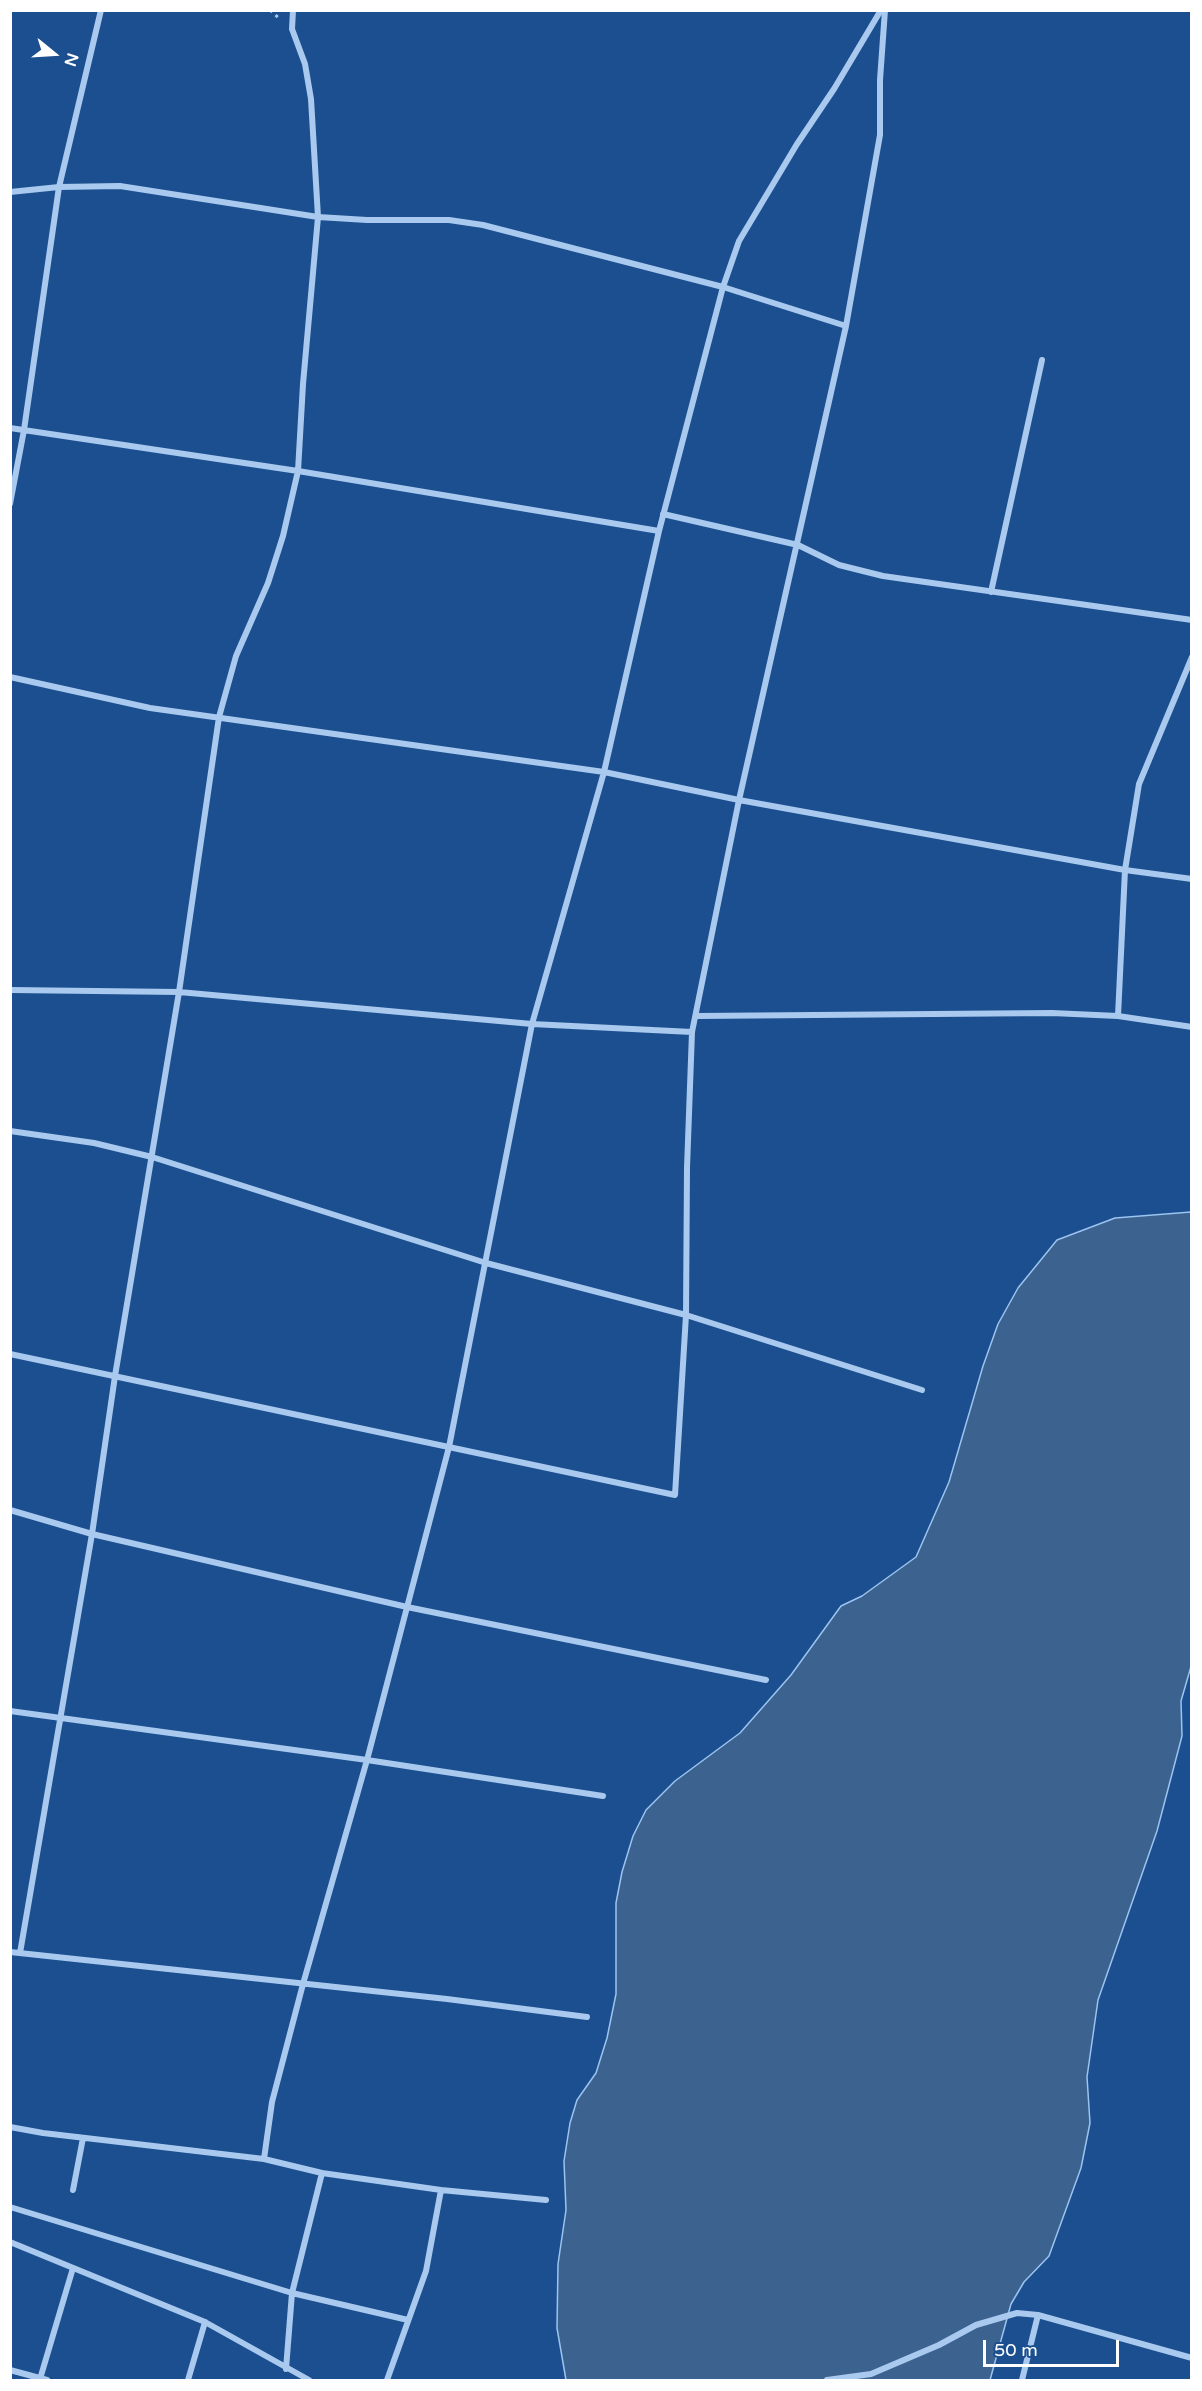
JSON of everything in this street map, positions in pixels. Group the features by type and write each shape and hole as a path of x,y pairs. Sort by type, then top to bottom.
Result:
{"street":[{"path":"10,504 24,430 59,187 101,10"},
{"path":"20,1953 92,1534 115,1376 179,992 219,717 236,656 268,583 283,536 298,471 303,384 318,217 311,99 305,64 292,29 293,10"},
{"path":"264,2159 272,2102 367,1760 448,1447 532,1024 604,772 663,514 723,287 739,241 797,144 883,10"},
{"path":"10,1354 675,1495 686,1315 687,1168 693,1032 740,800 846,326 880,135 883,10"},
{"path":"10,192 59,187 120,186 318,217 367,220 449,220 483,225 723,287 846,326"},
{"path":"991,592 1042,360"},
{"path":"10,428 298,471 659,531"},
{"path":"663,514 798,545 839,565 883,576 1191,620"},
{"path":"1118,1017 1125,870 1139,784 1191,657"},
{"path":"10,677 150,708 604,772 740,800 1125,870 1191,879"},
{"path":"10,990 179,992 532,1024 693,1032"},
{"path":"696,1016 1052,1013 1118,1017 1191,1027"},
{"path":"10,1131 94,1143 152,1157 486,1263 686,1315 922,1390"},
{"path":"10,1510 92,1534 407,1607 766,1680"},
{"path":"10,1711 367,1760 603,1796"},
{"path":"10,1952 447,1999 587,2017"},
{"path":"10,2127 82,2138 264,2159 322,2173 441,2190 546,2200"},
{"path":"73,2190 82,2138"},
{"path":"286,2368 292,2293 322,2173"},
{"path":"387,2380 426,2271 441,2190"},
{"path":"10,2206 292,2293 408,2320"},
{"path":"10,2242 205,2322 309,2380"},
{"path":"10,2370 44,2380 74,2268"},
{"path":"827,2380 871,2374 939,2345 975,2325 1017,2313 1038,2315 1191,2358"},
{"path":"1022,2380 1038,2315"},
{"path":"188,2380 205,2322"},
{"path":"18,2380 20,2373"}],"water":[{"path":"1191,1212 1192,1663 1181,1701 1182,1736 1157,1831 1098,2000 1087,2077 1090,2123 1081,2168 1049,2256 1024,2282 1011,2304 990,2380 566,2380 557,2328 558,2264 566,2210 564,2161 570,2123 577,2100 596,2073 607,2038 616,1994 616,1903 622,1872 633,1836 646,1810 675,1781 740,1733 791,1675 841,1606 862,1596 916,1557 949,1482 983,1366 998,1324 1018,1288 1057,1240 1115,1218"}]}
